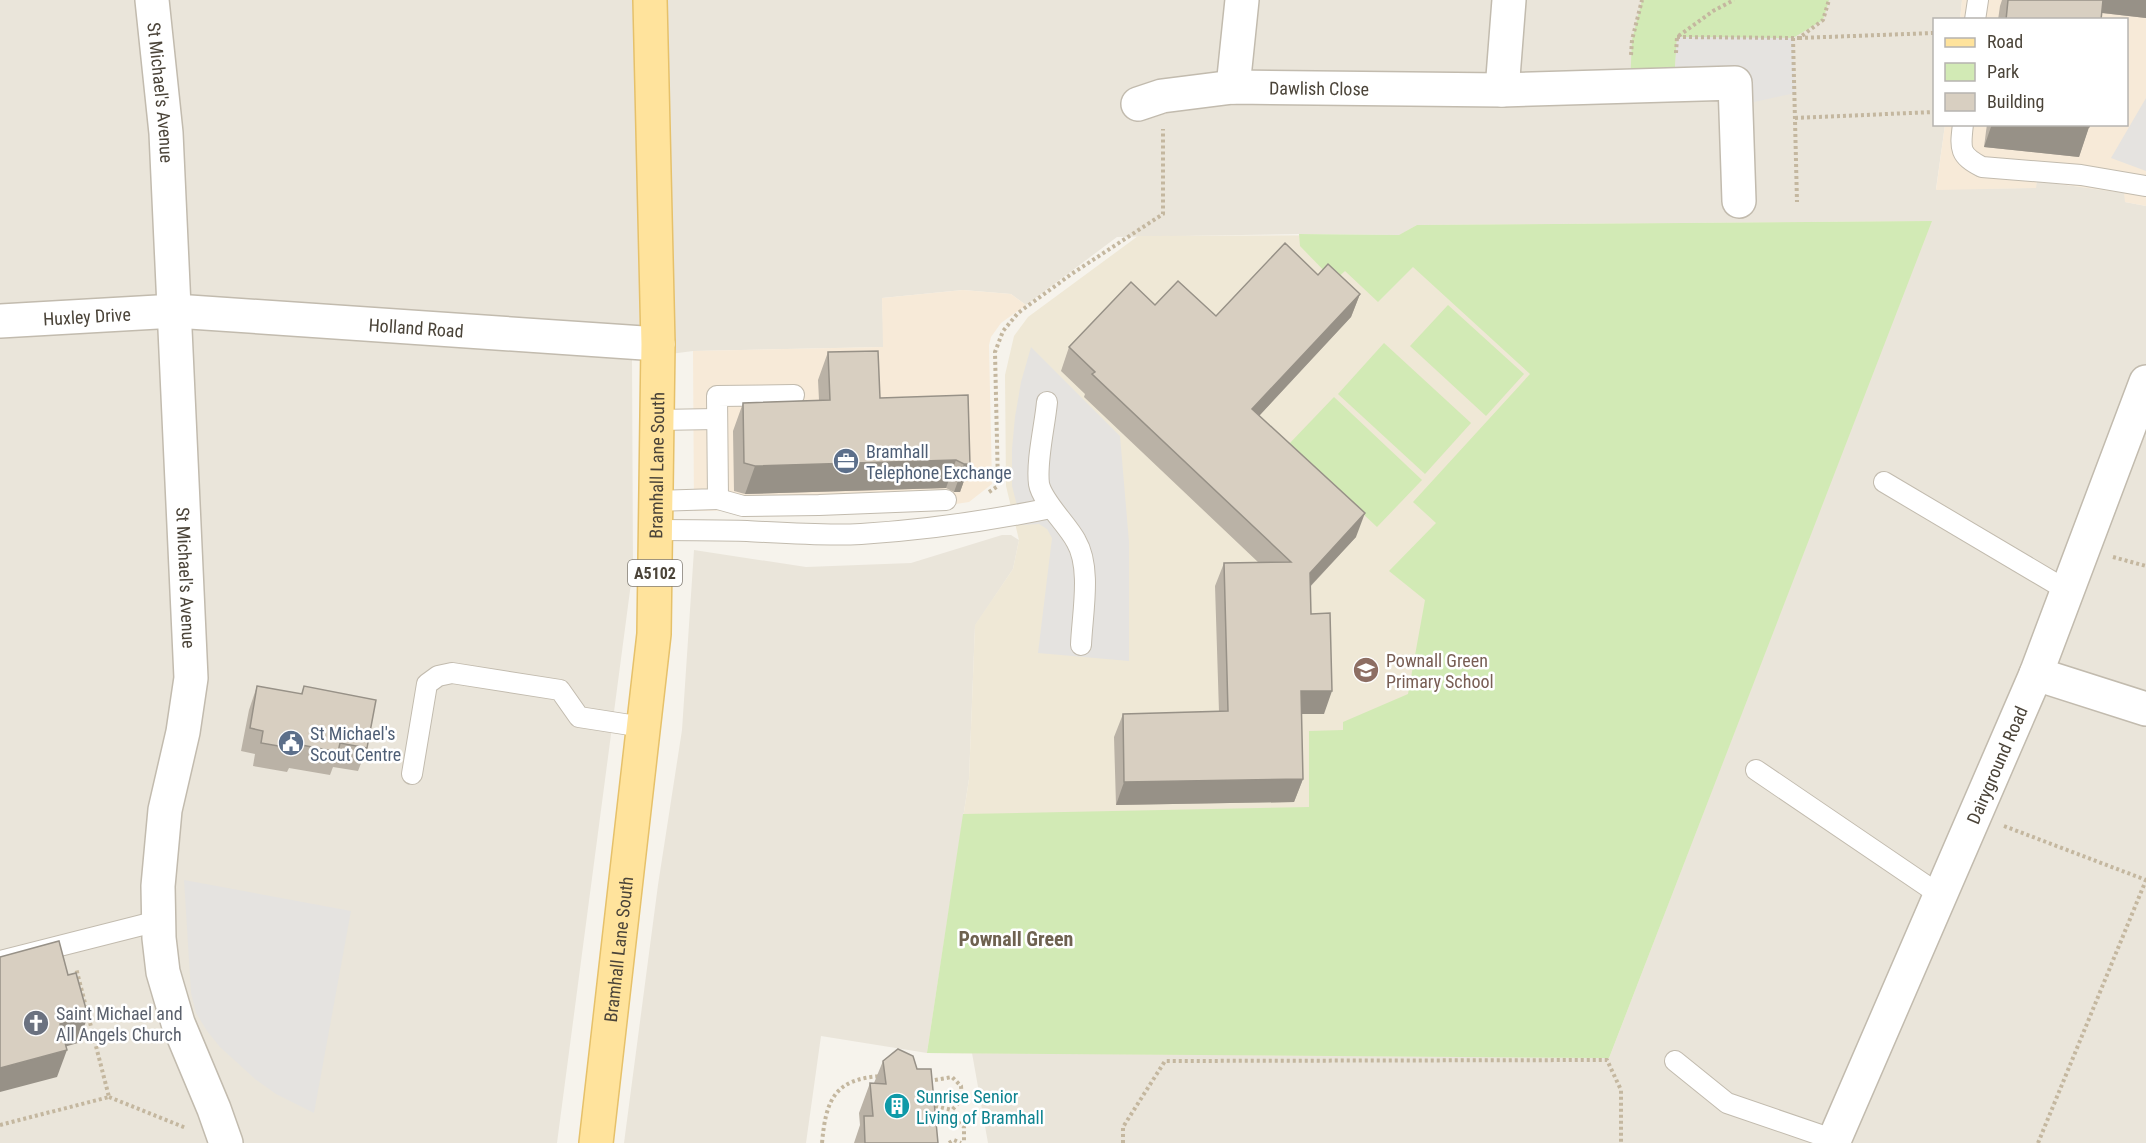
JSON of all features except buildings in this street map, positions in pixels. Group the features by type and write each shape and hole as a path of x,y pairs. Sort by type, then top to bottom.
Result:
{"main road":[{"name":"Bramhall Lane South","path":"597,1143 654,634 658,344 650,0"}],"street":[{"name":"St Michael's Avenue","path":"152,0 166,133 191,678 183,732 165,810 158,886 158,921 163,972 178,1023 214,1108 226,1143"},
{"path":"1233,87 1242,0"},
{"path":"1502,90 1509,0"},
{"name":"Dawlish Close","path":"1150,100 1233,87 1502,90 1735,83 1739,201"},
{"name":"Huxley Drive","path":"0,321 175,311"},
{"name":"Holland Road","path":"175,311 658,344"},
{"name":"Dairyground Road","path":"1834,1142 2036,674 2146,382"},
{"path":"2036,674 2146,709"}],"lane":[{"path":"1975,18 1978,0"},
{"path":"1963,126 1960,148 1968,159 1982,167 2081,175 2146,186"},
{"path":"718,499 717,396 794,395"},
{"path":"1047,402 1039,472 1040,486 1051,508 1060,516 1078,543 1085,570 1081,645"},
{"path":"657,420 717,419"},
{"path":"1884,482 2068,591"},
{"path":"655,516 718,499 743,506 819,506 946,500"},
{"path":"655,516 746,531 860,534 953,526 1051,508"},
{"path":"412,774 427,684 438,676 452,673 560,690 579,717 643,727"},
{"path":"1756,770 1940,895"},
{"path":"0,961 158,921"},
{"path":"1675,1061 1727,1103 1834,1142"}],"path":[{"path":"1630,86 1632,40 1642,0"},
{"path":"1677,37 1713,11 1734,0"},
{"path":"1796,38 1823,20 1829,0"},
{"path":"1677,37 1796,38 1933,33"},
{"path":"1674,84 1677,37"},
{"path":"1796,38 1797,202"},
{"path":"989,493 998,486 995,352 1003,332 1018,313 1073,273 1163,214 1150,100"},
{"path":"1795,118 1933,112"},
{"path":"1975,815 2146,880 2038,1143"},
{"path":"75,962 109,1097"},
{"path":"1123,1143 1123,1127 1165,1061 1607,1060 1621,1090 1621,1143"},
{"path":"822,1143 829,1101 842,1087 865,1077 884,1076"},
{"path":"924,1081 935,1082 952,1077 961,1086 962,1099 952,1110"},
{"path":"930,1087 935,1082"},
{"path":"930,1094 935,1106 952,1110"},
{"path":"0,1125 109,1097 190,1130"},
{"path":"949,1143 954,1140 962,1143 964,1127 954,1118 952,1110"}],"shaded area":[{"path":"0,0 1962,0 1960,18 1933,18 1933,126 1945,126 1936,189 2035,188 2037,181 2125,193 2125,202 2146,206 2146,1143 988,1143 972,1053 1609,1058 1931,221 1417,225 1400,235 1117,237 1026,305 1011,294 963,290 882,298 884,347 693,351 632,359 633,568 557,1143 0,1143"},
{"path":"1962,0 2146,0 2146,206 2125,202 2124,193 2037,181 2036,188 1936,190 1945,126 2128,126 2128,18 1960,18"},
{"path":"1677,37 1793,38 1795,93 1736,106 1735,84 1674,84"},
{"path":"2146,98 2146,171 2111,158"},
{"name":"Pownall Green Primary School","path":"1932,221 1609,1058 927,1053 969,779 975,625 1013,569 1019,540 1006,486 1005,375 1014,336 1028,317 1138,236 1399,235 1417,225"},
{"path":"963,290 1011,294 1026,305 1001,323 991,337 989,345 992,484 969,502 929,508 694,511 693,351 883,347 882,298"},
{"path":"1031,347 1120,436 1129,542 1129,661 1038,653 1052,538 1047,529 1039,524 1022,525 1012,486 1015,417 1021,382"},
{"path":"1002,535 1011,535 1019,540 1013,569 975,626 969,779 927,1053 821,1036 806,1143 624,1143 658,885 682,730 694,550 806,567 911,563"},
{"path":"184,880 351,911 314,1113 276,1094 255,1079 220,1047 196,1013 191,993"}],"green space":[{"path":"1642,0 1829,0 1823,20 1793,38 1677,37 1674,84 1630,86 1632,40"},
{"name":"Pownall Green Primary School","path":"1932,221 1609,1058 927,1053 963,814 1309,807 1309,731 1343,730 1343,722 1408,694 1425,600 1389,571 1436,523 1413,502 1530,374 1413,267 1378,302 1345,271 1334,281 1300,246 1299,234 1399,235 1417,225"},
{"path":"1448,305 1524,374 1486,416 1410,346"},
{"path":"1384,343 1471,423 1425,474 1338,394"},
{"path":"1334,397 1422,480 1377,527 1289,444"}],"place":[{"name":"Bramhall Telephone Exchange","path":"846,461"},
{"name":"Pownall Green Primary School","path":"1366,670"},
{"name":"St Michael's Scout Centre","path":"291,743"},
{"name":"Saint Michael and All Angels Church","path":"36,1023"},
{"name":"Sunrise Senior Living of Bramhall","path":"897,1106"}],"district":[{"name":"Pownall Green","path":"1016,939"}]}
